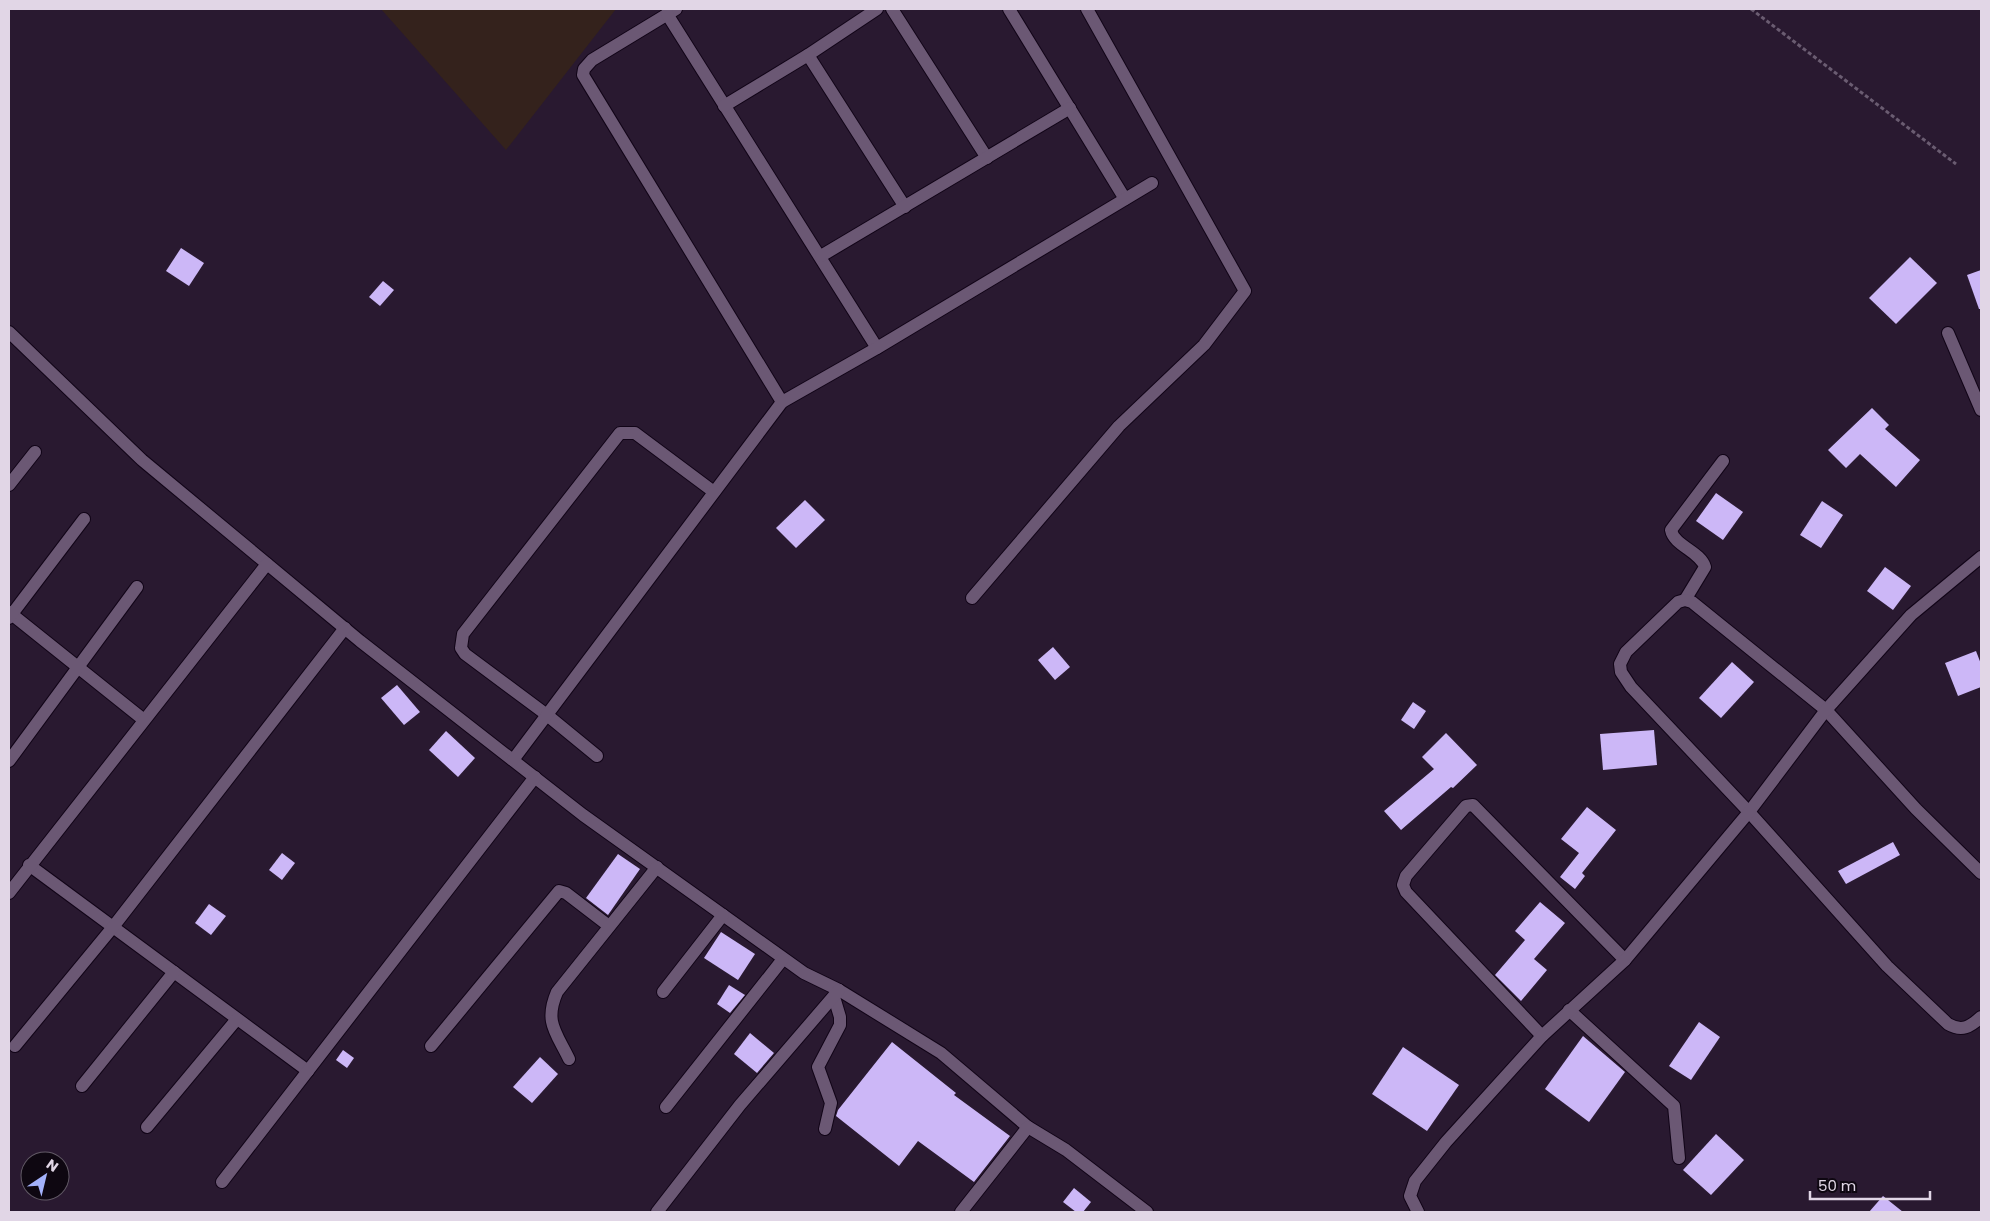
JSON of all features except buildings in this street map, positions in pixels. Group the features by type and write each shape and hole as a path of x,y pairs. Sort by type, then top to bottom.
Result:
{"street":[{"path":"724,106 808,55 877,9"},
{"path":"892,9 897,13 987,158"},
{"path":"1009,9 1126,199"},
{"path":"972,598 1119,426 1204,345 1245,292 1087,9"},
{"path":"782,402 583,75 584,69 592,60 672,11 724,106 878,348"},
{"path":"808,55 906,207"},
{"path":"821,256 1070,108"},
{"path":"513,760 782,402 878,348 1152,183"},
{"path":"9,332 142,460 345,628 535,777 804,973 941,1053 1028,1127 1066,1150 1148,1212"},
{"path":"1948,333 1981,410"},
{"path":"596,756 547,714 465,654 461,648 463,634 620,433 636,433 714,492"},
{"path":"9,485 35,452"},
{"path":"1723,461 1671,530 1674,537 1703,561 1705,567 1685,600 1678,602 1626,652 1622,657 1621,672 1631,687 1749,812 1887,966 1934,1013 1956,1029 1972,1025 1981,1017"},
{"path":"84,520 10,615 144,720"},
{"path":"1418,1212 1410,1196 1415,1181 1446,1142 1542,1036 1626,960 1749,812 1826,710 1911,615 1981,557"},
{"path":"9,893 29,865 267,564"},
{"path":"9,761 138,587"},
{"path":"1685,600 1709,614 1826,710 1916,809 1981,873"},
{"path":"15,1046 113,927 345,628"},
{"path":"222,1182 535,777"},
{"path":"1542,1036 1406,892 1403,885 1406,876 1466,806 1473,805 1626,960"},
{"path":"29,865 308,1071"},
{"path":"569,1059 550,1021 550,1008 557,992 657,867"},
{"path":"431,1046 559,891 566,892 609,926"},
{"path":"663,992 723,915"},
{"path":"666,1107 783,958"},
{"path":"82,1086 174,972"},
{"path":"824,1128 831,1103 818,1066 840,1025 837,994"},
{"path":"657,1212 740,1105 837,994"},
{"path":"1569,1010 1674,1106 1679,1158"},
{"path":"147,1127 237,1018"},
{"path":"961,1212 1028,1127"}],"path":[{"path":"1751,9 1956,164"}],"shaded area":[{"path":"381,9 616,9 506,150"}]}
